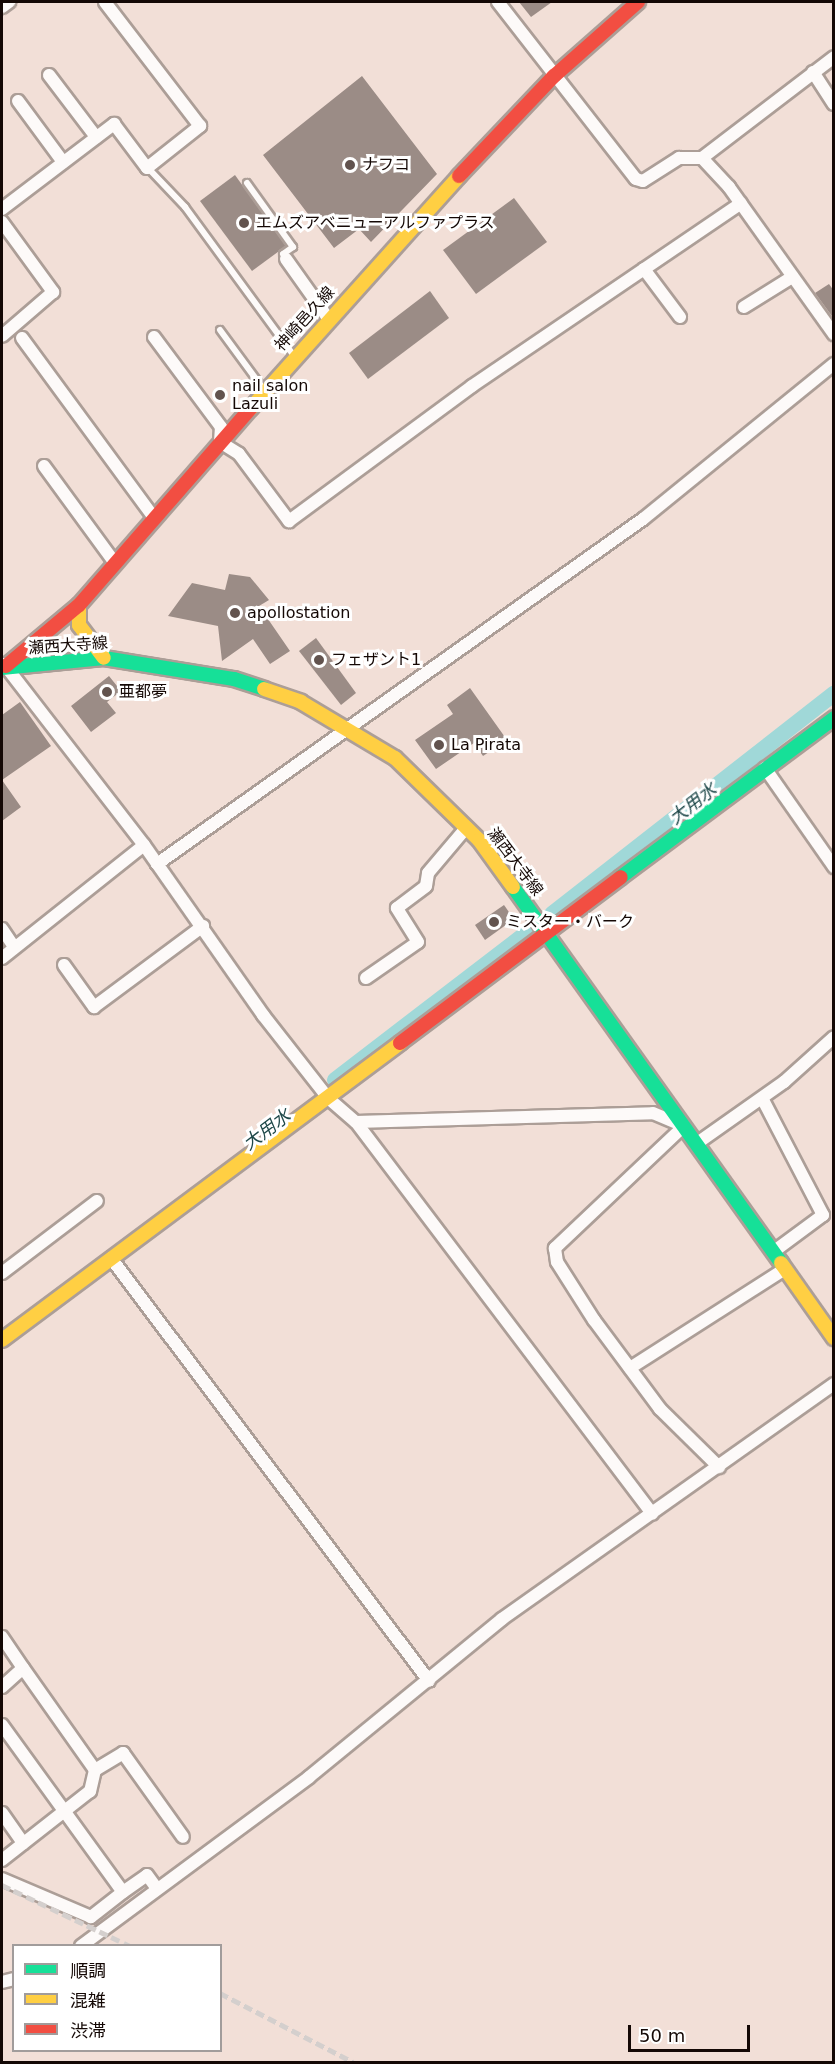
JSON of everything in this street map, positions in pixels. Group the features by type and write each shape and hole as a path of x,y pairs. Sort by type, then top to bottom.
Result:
{"main road":[{"name":"神崎邑久線","path":"3,665 43,638 79,605 328,318 554,76 638,2"},
{"path":"79,605 79,625 104,658"},
{"path":"43,638 43,650 60,662"},
{"name":"瀬西大寺線","path":"3,665 104,658 234,679 301,702 352,728 395,758 467,827 548,933 785,1269 831,1330"},
{"path":"2,1340 834,718"}],"street":[{"path":"2,7 9,2"},
{"path":"2,209 114,124 147,168 200,126 105,2"},
{"path":"498,2 636,179 643,181 679,158 702,158 834,57"},
{"path":"813,72 834,104"},
{"path":"50,75 96,137"},
{"path":"18,101 63,162"},
{"path":"702,158 741,203 834,334"},
{"path":"154,337 221,427 220,442 239,454 289,521 472,386 741,203"},
{"path":"2,222 53,292 2,336"},
{"path":"286,259 328,318"},
{"path":"644,269 680,317"},
{"path":"744,307 792,277"},
{"path":"22,338 154,518"},
{"path":"157,864 352,728 643,519 834,364"},
{"path":"44,466 116,563"},
{"path":"3,665 144,845 203,926 254,1003 328,1098 356,1122 652,1514"},
{"path":"765,768 834,867"},
{"path":"366,978 418,942 397,908 426,886 428,873 467,827"},
{"path":"2,958 144,845"},
{"path":"64,964 94,1007 203,926"},
{"path":"2,929 14,947"},
{"path":"696,1144 762,1098 834,1037"},
{"path":"762,1098 823,1215 773,1252"},
{"path":"356,1122 653,1113 684,1126 555,1248 557,1262 630,1368 675,1427 719,1467"},
{"path":"2,1273 98,1201"},
{"path":"111,1258 429,1681"},
{"path":"630,1368 785,1269"},
{"path":"84,1944 429,1681 502,1619 834,1384"},
{"path":"2,1637 95,1770"},
{"path":"2,1687 23,1668"},
{"path":"2,1725 123,1892"},
{"path":"2,1860 90,1791 95,1770 123,1753 183,1837"},
{"path":"2,1813 23,1843"},
{"path":"2,1879 91,1917 147,1875 157,1889"}],"lane":[{"path":"147,168 184,207 295,356"},
{"path":"248,183 293,247 283,254 286,259"},
{"path":"220,330 265,390"}],"building":[{"path":"519,2 552,2 531,17"},
{"name":"ナフコ","path":"362,76 437,174 371,242 359,229 334,248 263,155"},
{"name":"エムズアベニューアルファプラス","path":"235,175 286,246 252,271 200,201"},
{"path":"514,198 547,242 476,294 443,250"},
{"path":"829,284 834,291 834,319 815,293"},
{"path":"430,291 449,318 368,379 349,353"},
{"path":"229,574 250,577 269,600 259,606 290,651 270,664 253,639 222,661 218,626 168,616 192,583 225,590"},
{"path":"316,638 356,693 341,705 299,651"},
{"path":"109,676 121,691 107,702 116,713 91,732 71,706"},
{"path":"470,688 507,740 483,756 474,743 436,769 415,740 453,714 447,705"},
{"path":"20,702 51,746 2,780 2,715"},
{"path":"2,780 21,807 2,821"},
{"name":"ミスター・バーク","path":"504,905 514,919 485,940 475,925"}],"waterway":[{"name":"大用水","path":"552,914 834,694"},
{"name":"大用水","path":"335,1080 532,929"}],"railway":[{"path":"2,1885 126,1944"},
{"path":"222,1994 353,2062"}],"traffic: fast":[{"path":"2,668 104,658 234,679 264,689"},
{"path":"621,877 834,718"},
{"path":"513,887 781,1263"}],"traffic: slow":[{"path":"251,408 459,176"},
{"path":"79,605 79,625 104,658"},
{"path":"264,689 301,702 395,758 479,840 513,887"},
{"path":"2,1340 400,1043"},
{"path":"781,1263 834,1338"}],"traffic: jam":[{"path":"459,176 554,76 638,2"},
{"path":"6,666 79,605 251,408"},
{"path":"400,1043 621,877"}],"place":[{"name":"ナフコ","path":"350,165"},
{"name":"エムズアベニューアルファプラス","path":"244,223"},
{"name":"nail salon Lazuli","path":"220,395"},
{"name":"apollostation","path":"235,613"},
{"name":"フェザント1","path":"319,660"},
{"name":"亜都夢","path":"107,692"},
{"name":"La Pirata","path":"439,745"},
{"name":"ミスター・バーク","path":"494,922"}]}
